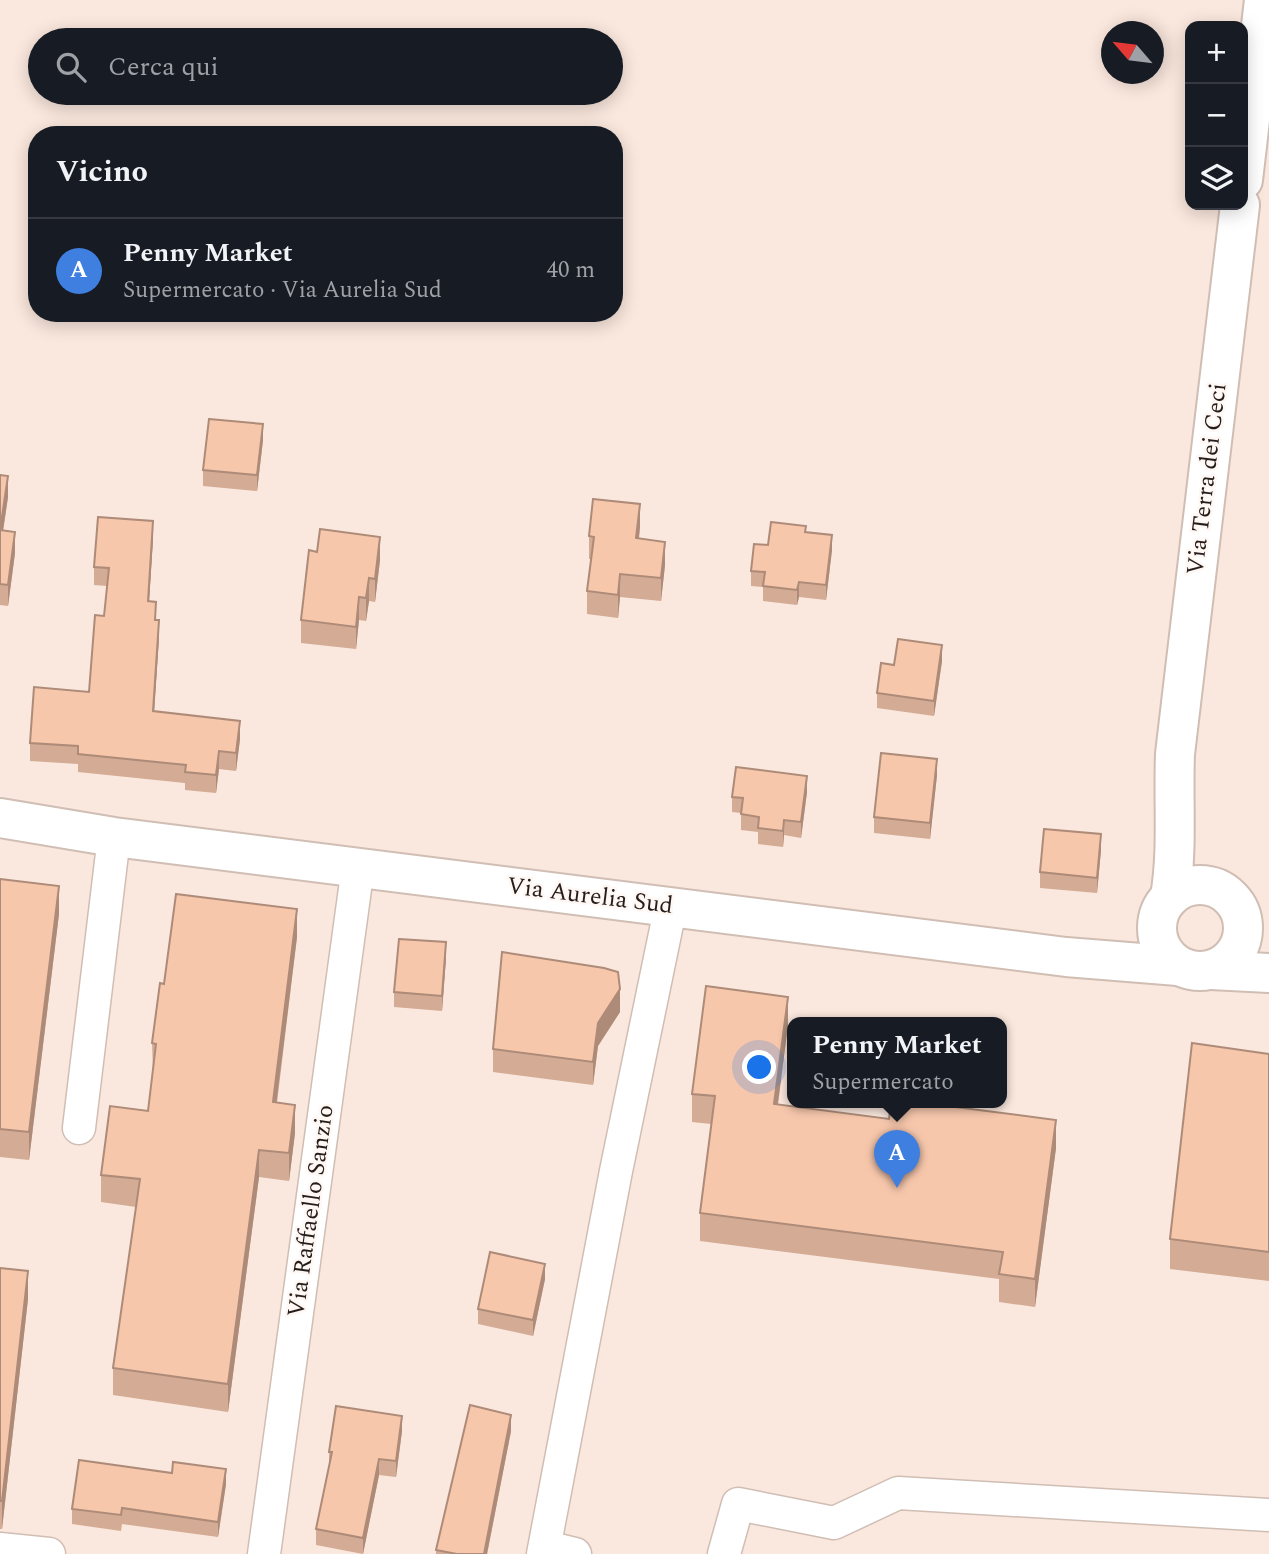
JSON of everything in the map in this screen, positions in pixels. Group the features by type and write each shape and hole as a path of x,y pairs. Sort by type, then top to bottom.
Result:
{"street":[{"path":"1247,147 1264,0"},
{"name":"Via Terra dei Ceci","path":"1175,754 1239,210"},
{"path":"1175,754 1182,800 1193,839 1205,865 1245,918 1240,947 1222,965 1195,968 1169,958 1157,937 1157,925 1175,868 1175,754"},
{"name":"Via Aurelia Sud","path":"0,818 114,837 671,905 1066,957 1269,973"},
{"path":"79,1128 114,837"},
{"name":"Via Aurelia Sud","path":"0,846 114,837"},
{"name":"Via Raffaello Sanzio","path":"264,1554 358,867"},
{"name":"Via Aurelia Sud","path":"1066,957 1102,950 1135,932 1182,889 1196,885 1210,886 1245,918"},
{"path":"555,1552 613,1184 671,905"},
{"path":"724,1554 738,1504 834,1523 898,1493 1269,1514"},
{"path":"0,1549 50,1554"}],"building":[{"path":"209,419 263,424 257,475 203,470"},
{"path":"0,475 8,476 0,530"},
{"path":"593,499 640,504 636,538 665,542 661,578 620,574 618,595 587,591 594,537 589,536"},
{"path":"98,517 153,521 148,601 156,602 155,620 159,620 153,711 240,721 236,753 219,751 216,775 185,772 186,765 78,754 78,746 30,743 34,687 89,692 95,615 104,616 109,568 94,567"},
{"path":"771,522 806,526 805,532 832,535 826,585 799,582 797,590 763,586 765,572 751,571 754,544 768,545"},
{"path":"320,529 380,537 375,579 369,578 366,598 359,597 356,627 301,620 309,550 317,552"},
{"path":"0,530 15,532 8,585 0,584"},
{"path":"898,639 942,645 934,701 877,693 881,663 894,665"},
{"path":"881,753 937,759 930,823 874,817"},
{"path":"736,767 807,776 801,822 784,820 783,831 758,828 759,817 741,814 743,798 732,797"},
{"path":"1044,829 1101,834 1097,878 1040,872"},
{"path":"0,879 59,886 29,1132 0,1129"},
{"path":"176,894 297,909 273,1102 295,1105 289,1153 259,1150 228,1384 113,1368 140,1179 101,1175 110,1106 148,1111 156,1044 152,1043 160,983 164,984"},
{"path":"399,939 446,942 442,996 394,992"},
{"path":"502,952 618,972 620,989 598,1023 593,1062 493,1049"},
{"path":"706,986 788,997 774,1104 787,1106 787,1108 889,1119 890,1108 963,1108 1056,1120 1035,1279 999,1274 1003,1252 700,1213 715,1096 692,1094"},
{"path":"1192,1043 1269,1054 1269,1252 1170,1239"},
{"path":"490,1252 545,1264 533,1320 478,1309"},
{"path":"0,1268 28,1271 2,1501 0,1501"},
{"path":"470,1405 511,1415 484,1554 457,1554 436,1550"},
{"path":"336,1406 402,1416 396,1461 379,1459 363,1538 316,1529 332,1452 329,1452"},
{"path":"79,1460 172,1473 173,1462 226,1469 218,1522 122,1508 121,1515 72,1509"}],"place":[{"name":"Penny Market","path":"897,1188"}]}
